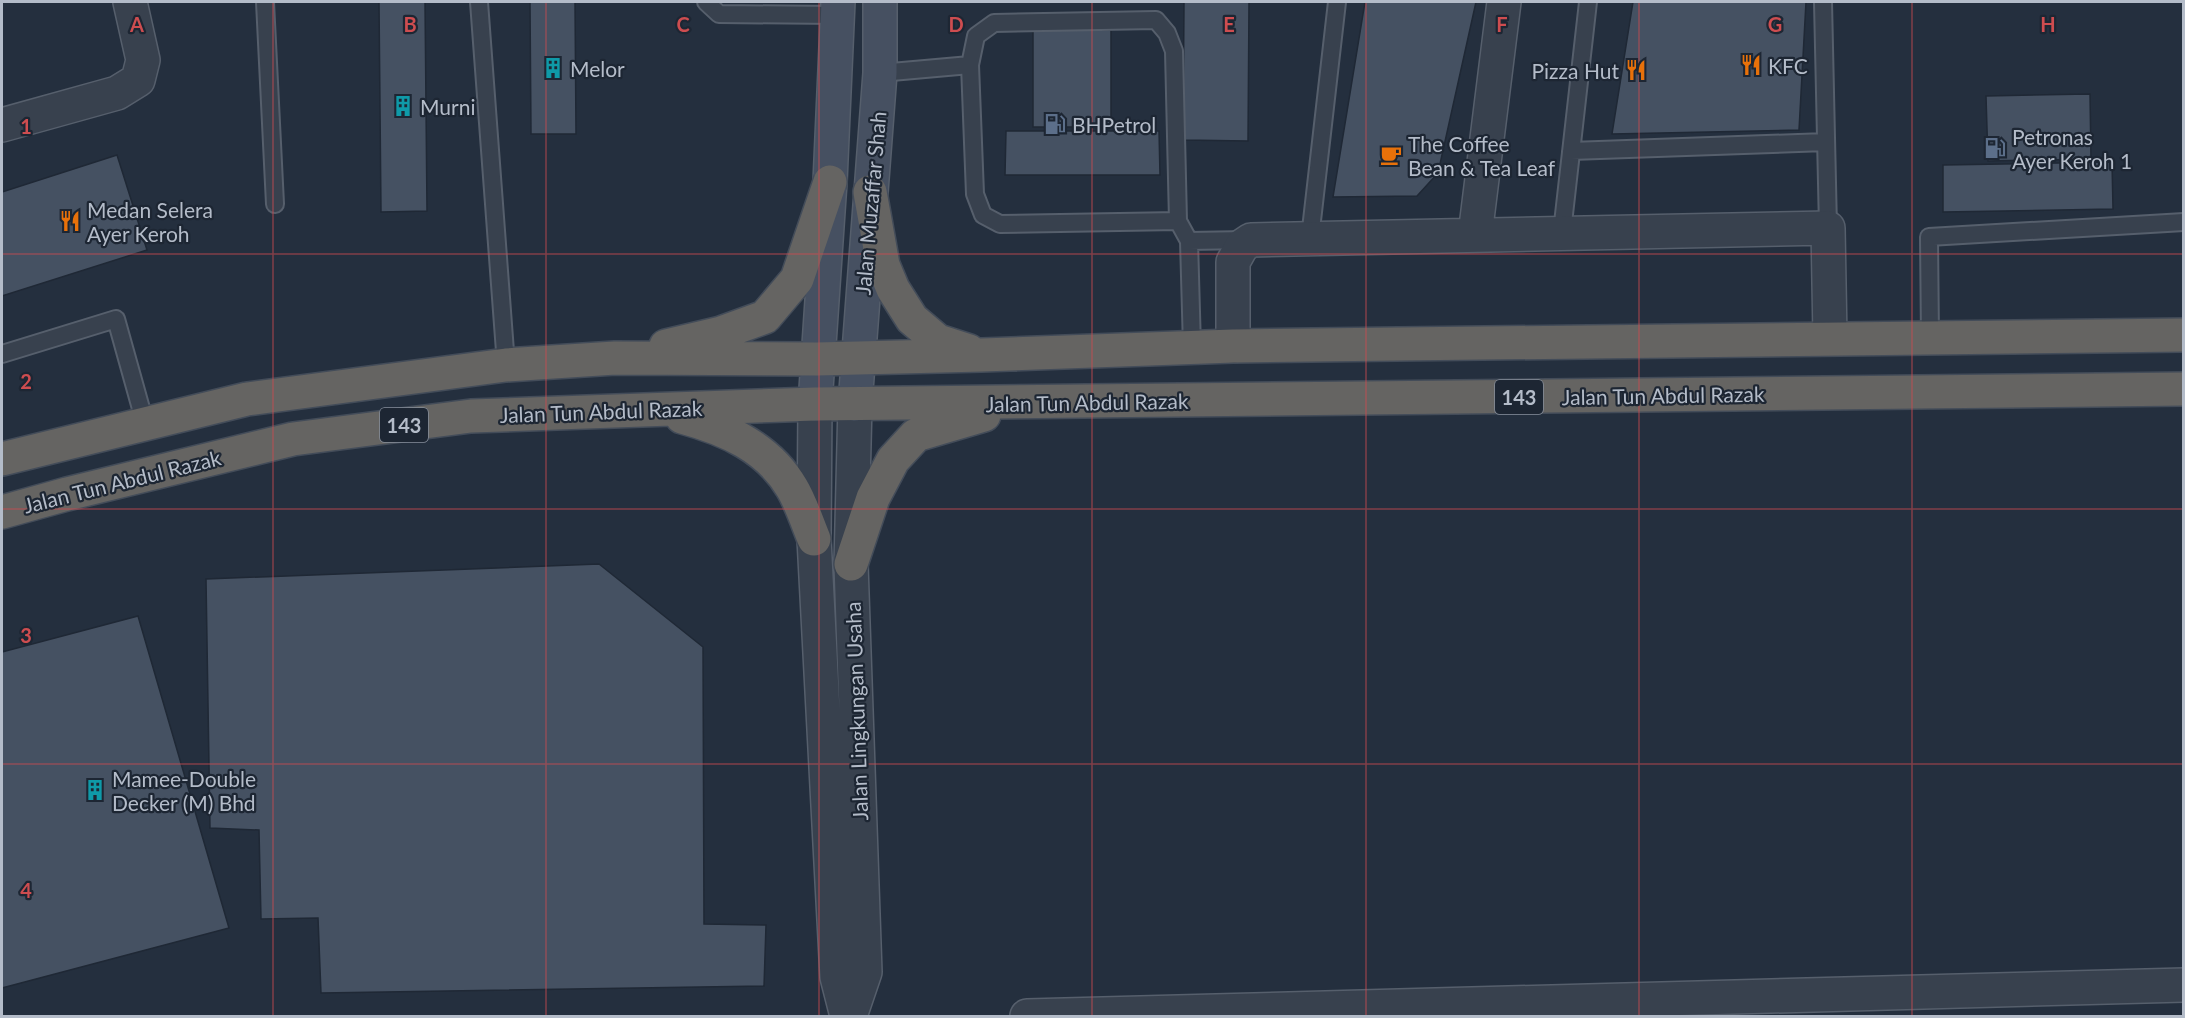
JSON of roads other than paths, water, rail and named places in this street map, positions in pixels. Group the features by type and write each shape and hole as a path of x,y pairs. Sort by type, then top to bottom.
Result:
{"highway":[{"path":"615,358 721,333 765,317 782,300 797,279 830,182"},
{"path":"870,192 883,265 893,289 912,319 938,341 982,355"},
{"name":"143","path":"2,459 247,399 506,365 615,358 818,359 1233,346 2184,335"},
{"name":"Jalan Tun Abdul Razak","path":"2,512 67,494 292,440 471,416 815,404 2184,389"},
{"path":"852,564 873,498 893,460 916,435 973,416 1063,403"},
{"path":"656,410 712,425 753,446 776,464 792,489 814,538"}],"main road":[{"name":"Jalan Muzaffar Shah","path":"855,404 880,73 880,2"},
{"name":"Jalan Muzaffar Shah","path":"815,404 830,182 838,8"}],"street":[{"path":"2,125 117,93 138,80 143,60 130,2"},
{"path":"1475,235 1504,2"},
{"path":"1233,346 1233,262 1242,246 1251,240 1828,228 1830,338"},
{"name":"Jalan Lingkungan Usaha","path":"815,404 814,538 837,977 849,1017"},
{"name":"Jalan Lingkungan Usaha","path":"849,1017 865,972 852,564 855,404"},
{"path":"1027,1017 2184,985"}],"lane":[{"path":"265,2 275,204"},
{"path":"479,2 506,365"},
{"path":"706,2 720,14 838,8"},
{"path":"1310,238 1337,2"},
{"path":"1562,232 1588,2"},
{"path":"1823,2 1828,228"},
{"path":"1178,221 1000,224 983,215 975,194 970,65 976,36 994,23 1155,20 1167,33 1174,51 1178,221 1189,241 1192,347"},
{"path":"880,73 970,65"},
{"path":"1571,151 1826,142"},
{"path":"1930,338 1929,237 2184,222"},
{"path":"1189,241 1251,240"},
{"path":"2,354 116,319 145,423"}],"place":[{"name":"KFC","path":"1751,65"},
{"name":"Melor","path":"553,68"},
{"name":"Pizza Hut","path":"1636,70"},
{"name":"Murni","path":"403,106"},
{"name":"BHPetrol","path":"1055,124"},
{"name":"Petronas Ayer Keroh 1","path":"1995,148"},
{"name":"The Coffee Bean & Tea Leaf","path":"1391,155"},
{"name":"Medan Selera Ayer Keroh","path":"70,221"},
{"name":"Mamee-Double Decker (M) Bhd","path":"95,790"}]}
